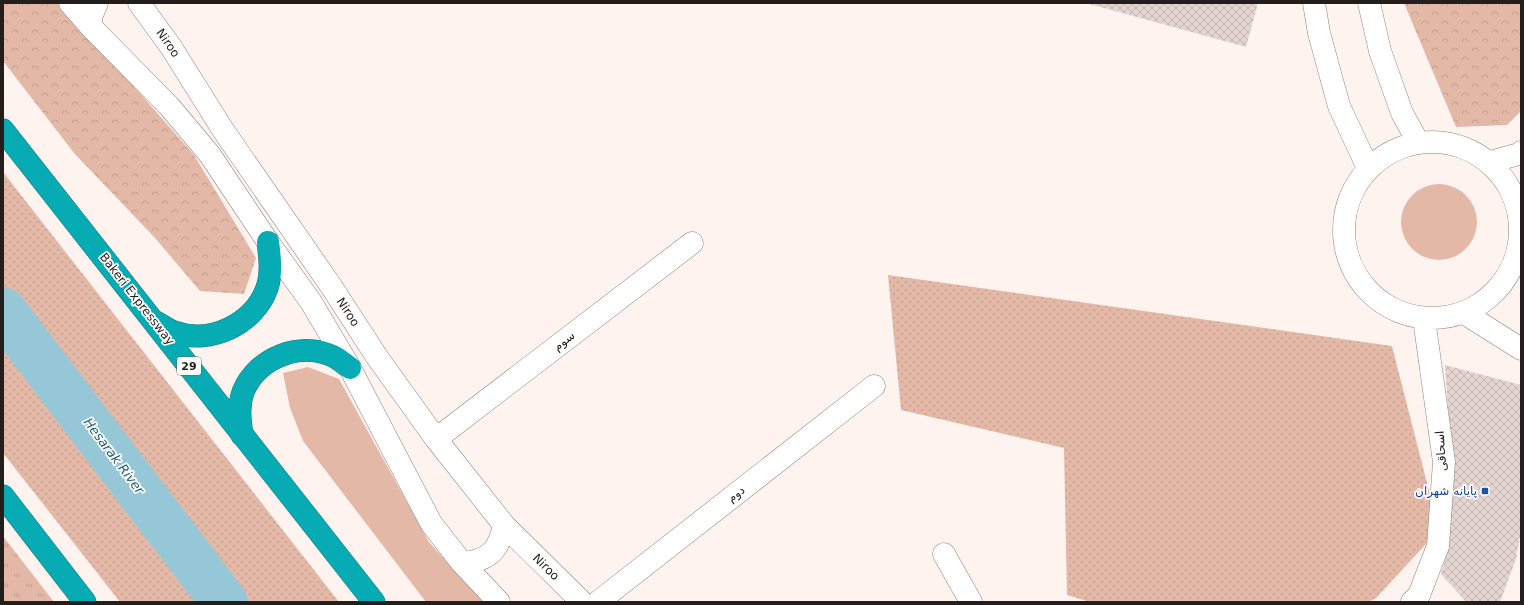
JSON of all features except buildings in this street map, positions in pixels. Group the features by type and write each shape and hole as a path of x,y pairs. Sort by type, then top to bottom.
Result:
{"highway":[{"name":"Bakeri Expressway","path":"3,130 374,602"},
{"path":"154,321 174,332 197,336 219,333 240,323 256,308 267,288 271,265 268,242"},
{"path":"242,435 239,414 243,392 254,374 270,360 290,352 312,350 333,356 350,368"},
{"path":"3,496 85,602"}],"street":[{"path":"70,3 91,27 169,106 210,155 268,242 311,302 350,368 431,523 462,563 499,602"},
{"path":"91,27 91,16 97,3"},
{"name":"Niroo","path":"139,3 171,47 223,130 331,286 377,357 436,439 504,525 582,602"},
{"path":"1314,3 1319,33 1339,106 1368,168"},
{"path":"1369,3 1380,51 1402,113 1418,142"},
{"path":"1418,142 1444,142 1468,148 1490,162 1517,192 1521,237 1517,270 1485,302 1464,313 1445,318 1424,319 1397,312 1373,296 1354,274 1345,248 1344,219 1352,192 1368,168 1391,151 1418,142"},
{"path":"1490,162 1521,152"},
{"name":"سوم","path":"436,439 692,243"},
{"path":"1464,313 1521,349"},
{"name":"اسحاقی","path":"1420,600 1438,546 1444,462 1424,319"},
{"name":"دوم","path":"598,602 874,386"},
{"path":"462,563 475,562 486,557 496,549 502,537 504,525"},
{"path":"944,554 971,602"}],"green space":[{"path":"3,3 61,3 194,155 256,258 244,294 200,291 155,238 74,153 3,61"},
{"path":"1404,3 1521,3 1521,111 1507,125 1456,127"},
{"path":"3,172 339,602 120,602 3,453"},
{"path":"1439,184 1454,187 1466,195 1474,207 1477,222 1474,237 1466,249 1454,257 1439,260 1424,257 1412,249 1404,237 1401,222 1404,207 1412,195 1424,187"},
{"path":"888,275 1392,346 1439,530 1376,598 1369,602 1090,602 1067,595 1064,448 901,410"},
{"path":"308,367 339,379 429,542 483,602 426,602 303,441 290,408 283,373"},
{"path":"3,536 54,602 3,602"}],"waterway":[{"name":"Hesarak River","path":"3,311 224,602"}],"place":[{"name":"پایانه شهران","path":"1485,491"}]}
